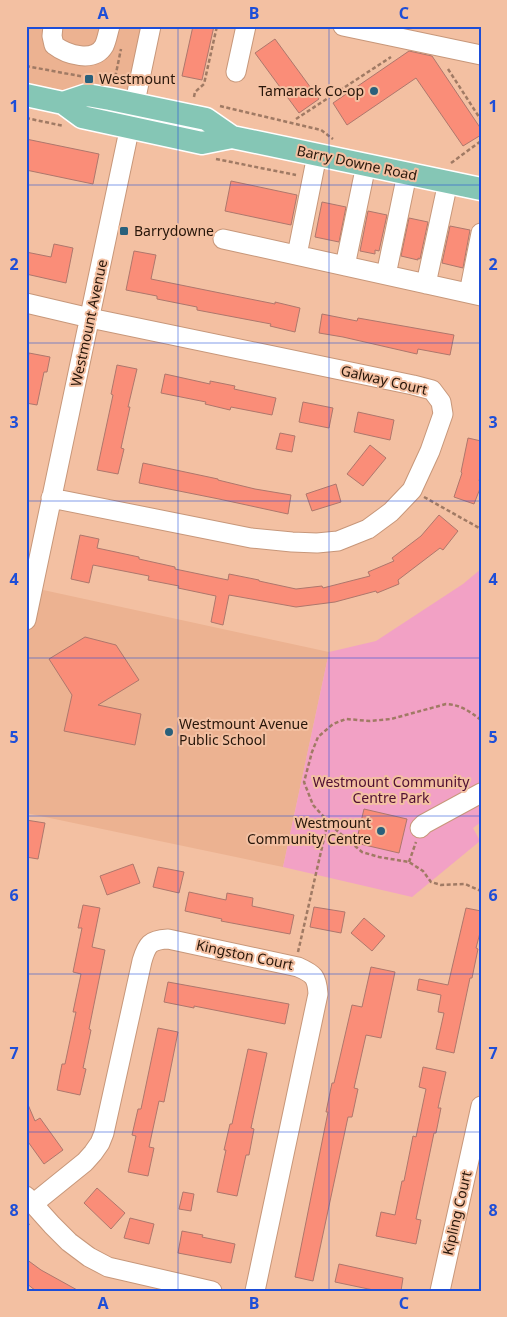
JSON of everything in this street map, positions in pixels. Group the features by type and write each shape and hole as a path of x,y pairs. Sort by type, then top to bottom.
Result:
{"main road":[{"name":"Barry Downe Road","path":"26,95 63,103 82,117 202,144 232,137"},
{"name":"Barry Downe Road","path":"63,103 87,95 134,104 206,119 232,137 407,174 449,172 481,189"}],"street":[{"path":"53,26 52,36 54,45 74,55 90,56 98,53 105,45 110,26"},
{"name":"Westmount Avenue","path":"26,620 151,26"},
{"path":"236,72 246,26"},
{"path":"343,26 481,56"},
{"path":"297,255 317,155"},
{"path":"344,266 366,165"},
{"path":"426,284 449,172"},
{"path":"386,275 407,174"},
{"path":"223,239 475,294 481,233"},
{"path":"26,303 90,318"},
{"name":"Galway Court","path":"51,498 251,538 317,543 338,541 368,529 391,512 412,490 430,451 443,414 441,402 432,390 90,318"},
{"path":"420,828 481,793"},
{"name":"Kingston Court","path":"30,1200 85,1162 100,1143 104,1133 142,961 145,949 149,943 156,939 168,939 295,966 309,972 317,981 318,994 255,1291"},
{"name":"Kipling Court","path":"440,1291 481,1106"},
{"path":"30,1200 52,1226 69,1242 89,1257 108,1267 212,1291"}],"path":[{"path":"194,97 195,92 204,84 216,26"},
{"path":"296,119 391,58"},
{"path":"448,70 481,120"},
{"path":"449,172 481,141"},
{"path":"412,490 481,528"},
{"path":"481,720 464,708 454,704 446,704 391,719 346,719 332,724 318,737 304,782 313,806 334,828 362,852 409,862 423,871 431,882 441,885 465,884 481,891"},
{"path":"295,966 328,822"},
{"path":"409,862 420,828"}],"shaded area":[{"path":"26,26 150,26 134,103 26,95"},
{"name":"Westmount Avenue Public School","path":"34,588 329,652 283,867 26,813 26,625"}],"green space":[{"name":"Westmount Community Centre Park","path":"481,569 481,822 473,828 480,841 412,897 283,867 329,652 376,641 463,584"}],"building":[{"path":"193,26 214,26 202,80 182,76"},
{"path":"275,39 319,99 299,113 255,53"},
{"name":"Tamarack Co-op","path":"409,51 432,56 481,129 481,135 463,146 416,78 347,125 333,103"},
{"path":"26,139 99,154 93,184 26,170"},
{"path":"231,181 297,195 291,225 225,211"},
{"path":"322,202 346,207 339,242 315,237"},
{"path":"368,211 387,215 379,251 375,250 375,254 360,251"},
{"path":"409,218 428,222 420,259 418,258 418,260 401,256"},
{"path":"450,226 470,230 463,268 442,263"},
{"path":"54,244 73,248 66,283 26,274 26,252 51,257"},
{"path":"134,251 156,255 151,279 300,308 295,332 270,326 271,324 197,310 197,307 157,299 157,296 126,290"},
{"path":"322,314 357,321 358,318 454,335 450,355 418,349 417,354 319,333"},
{"path":"29,353 50,357 47,372 44,372 37,405 26,403 26,369"},
{"path":"117,365 137,369 128,407 130,407 121,448 124,449 118,474 97,470 113,395 111,394"},
{"path":"165,374 210,384 210,381 235,386 234,389 276,398 272,415 231,407 230,410 205,404 206,402 161,393"},
{"path":"303,402 333,408 329,428 299,422"},
{"path":"358,412 394,420 390,440 354,432"},
{"path":"280,433 295,436 292,452 276,449"},
{"path":"468,438 481,441 481,473 479,481 481,481 481,486 474,504 454,497 462,473"},
{"path":"370,445 386,458 363,486 347,474"},
{"path":"143,463 255,489 291,495 288,514 139,483"},
{"path":"336,484 341,502 312,511 306,494"},
{"path":"439,515 458,531 443,550 440,548 398,580 399,584 377,593 376,591 335,602 296,607 229,595 223,625 211,622 216,596 148,580 149,576 93,565 89,583 71,579 80,535 99,539 97,548 139,557 139,559 175,567 175,569 228,580 229,574 296,589 322,586 323,588 370,576 368,572 394,561 392,558 421,536"},
{"path":"85,637 116,645 139,680 98,705 141,714 135,745 64,731 72,695 49,659"},
{"name":"Westmount Community Centre","path":"364,809 407,819 399,853 356,843"},
{"path":"26,820 45,823 38,859 26,857"},
{"path":"133,864 140,883 107,895 100,876"},
{"path":"158,867 184,872 179,893 153,887"},
{"path":"189,892 226,900 227,893 253,898 252,906 294,915 290,934 221,921 222,919 185,911"},
{"path":"83,905 100,908 92,947 105,950 89,1029 91,1030 83,1068 86,1069 80,1095 57,1090 62,1064 65,1064 76,1012 73,1012 81,974 73,972 82,928 78,928"},
{"path":"314,907 345,912 341,933 310,927"},
{"path":"466,908 481,911 481,929 472,978 470,978 454,1053 436,1049 444,1013 438,1012 441,995 417,990 419,979 448,985"},
{"path":"364,918 385,936 372,951 351,933"},
{"path":"371,967 395,972 381,1038 366,1035 354,1088 358,1089 352,1117 348,1117 313,1281 295,1277 328,1112 326,1112 332,1083 334,1083 352,1005 362,1007"},
{"path":"168,982 289,1004 285,1024 164,1002"},
{"path":"158,1028 178,1032 164,1102 159,1101 149,1147 154,1148 148,1176 128,1172 136,1136 132,1135 138,1109 141,1109"},
{"path":"248,1049 267,1053 251,1128 254,1129 249,1155 246,1155 237,1196 217,1192 226,1150 224,1150 230,1124 232,1124"},
{"path":"423,1067 446,1072 438,1108 441,1108 436,1133 434,1133 416,1219 421,1220 416,1244 376,1236 381,1212 395,1215 413,1136 416,1137 426,1089 419,1087"},
{"path":"26,1100 35,1121 40,1118 63,1150 44,1164 26,1139"},
{"path":"97,1188 125,1213 111,1229 84,1203"},
{"path":"183,1192 194,1194 191,1211 179,1209"},
{"path":"130,1218 154,1224 149,1244 124,1238"},
{"path":"182,1231 235,1244 231,1263 178,1253"},
{"path":"26,1259 41,1270 79,1291 36,1291 26,1283"},
{"path":"339,1264 403,1278 401,1291 378,1291 335,1282"}],"place":[{"name":"Westmount","path":"89,79"},
{"name":"Tamarack Co-op","path":"374,91"},
{"name":"Barrydowne","path":"124,231"},
{"name":"Westmount Avenue Public School","path":"169,732"},
{"name":"Westmount Community Centre","path":"381,831"}]}
